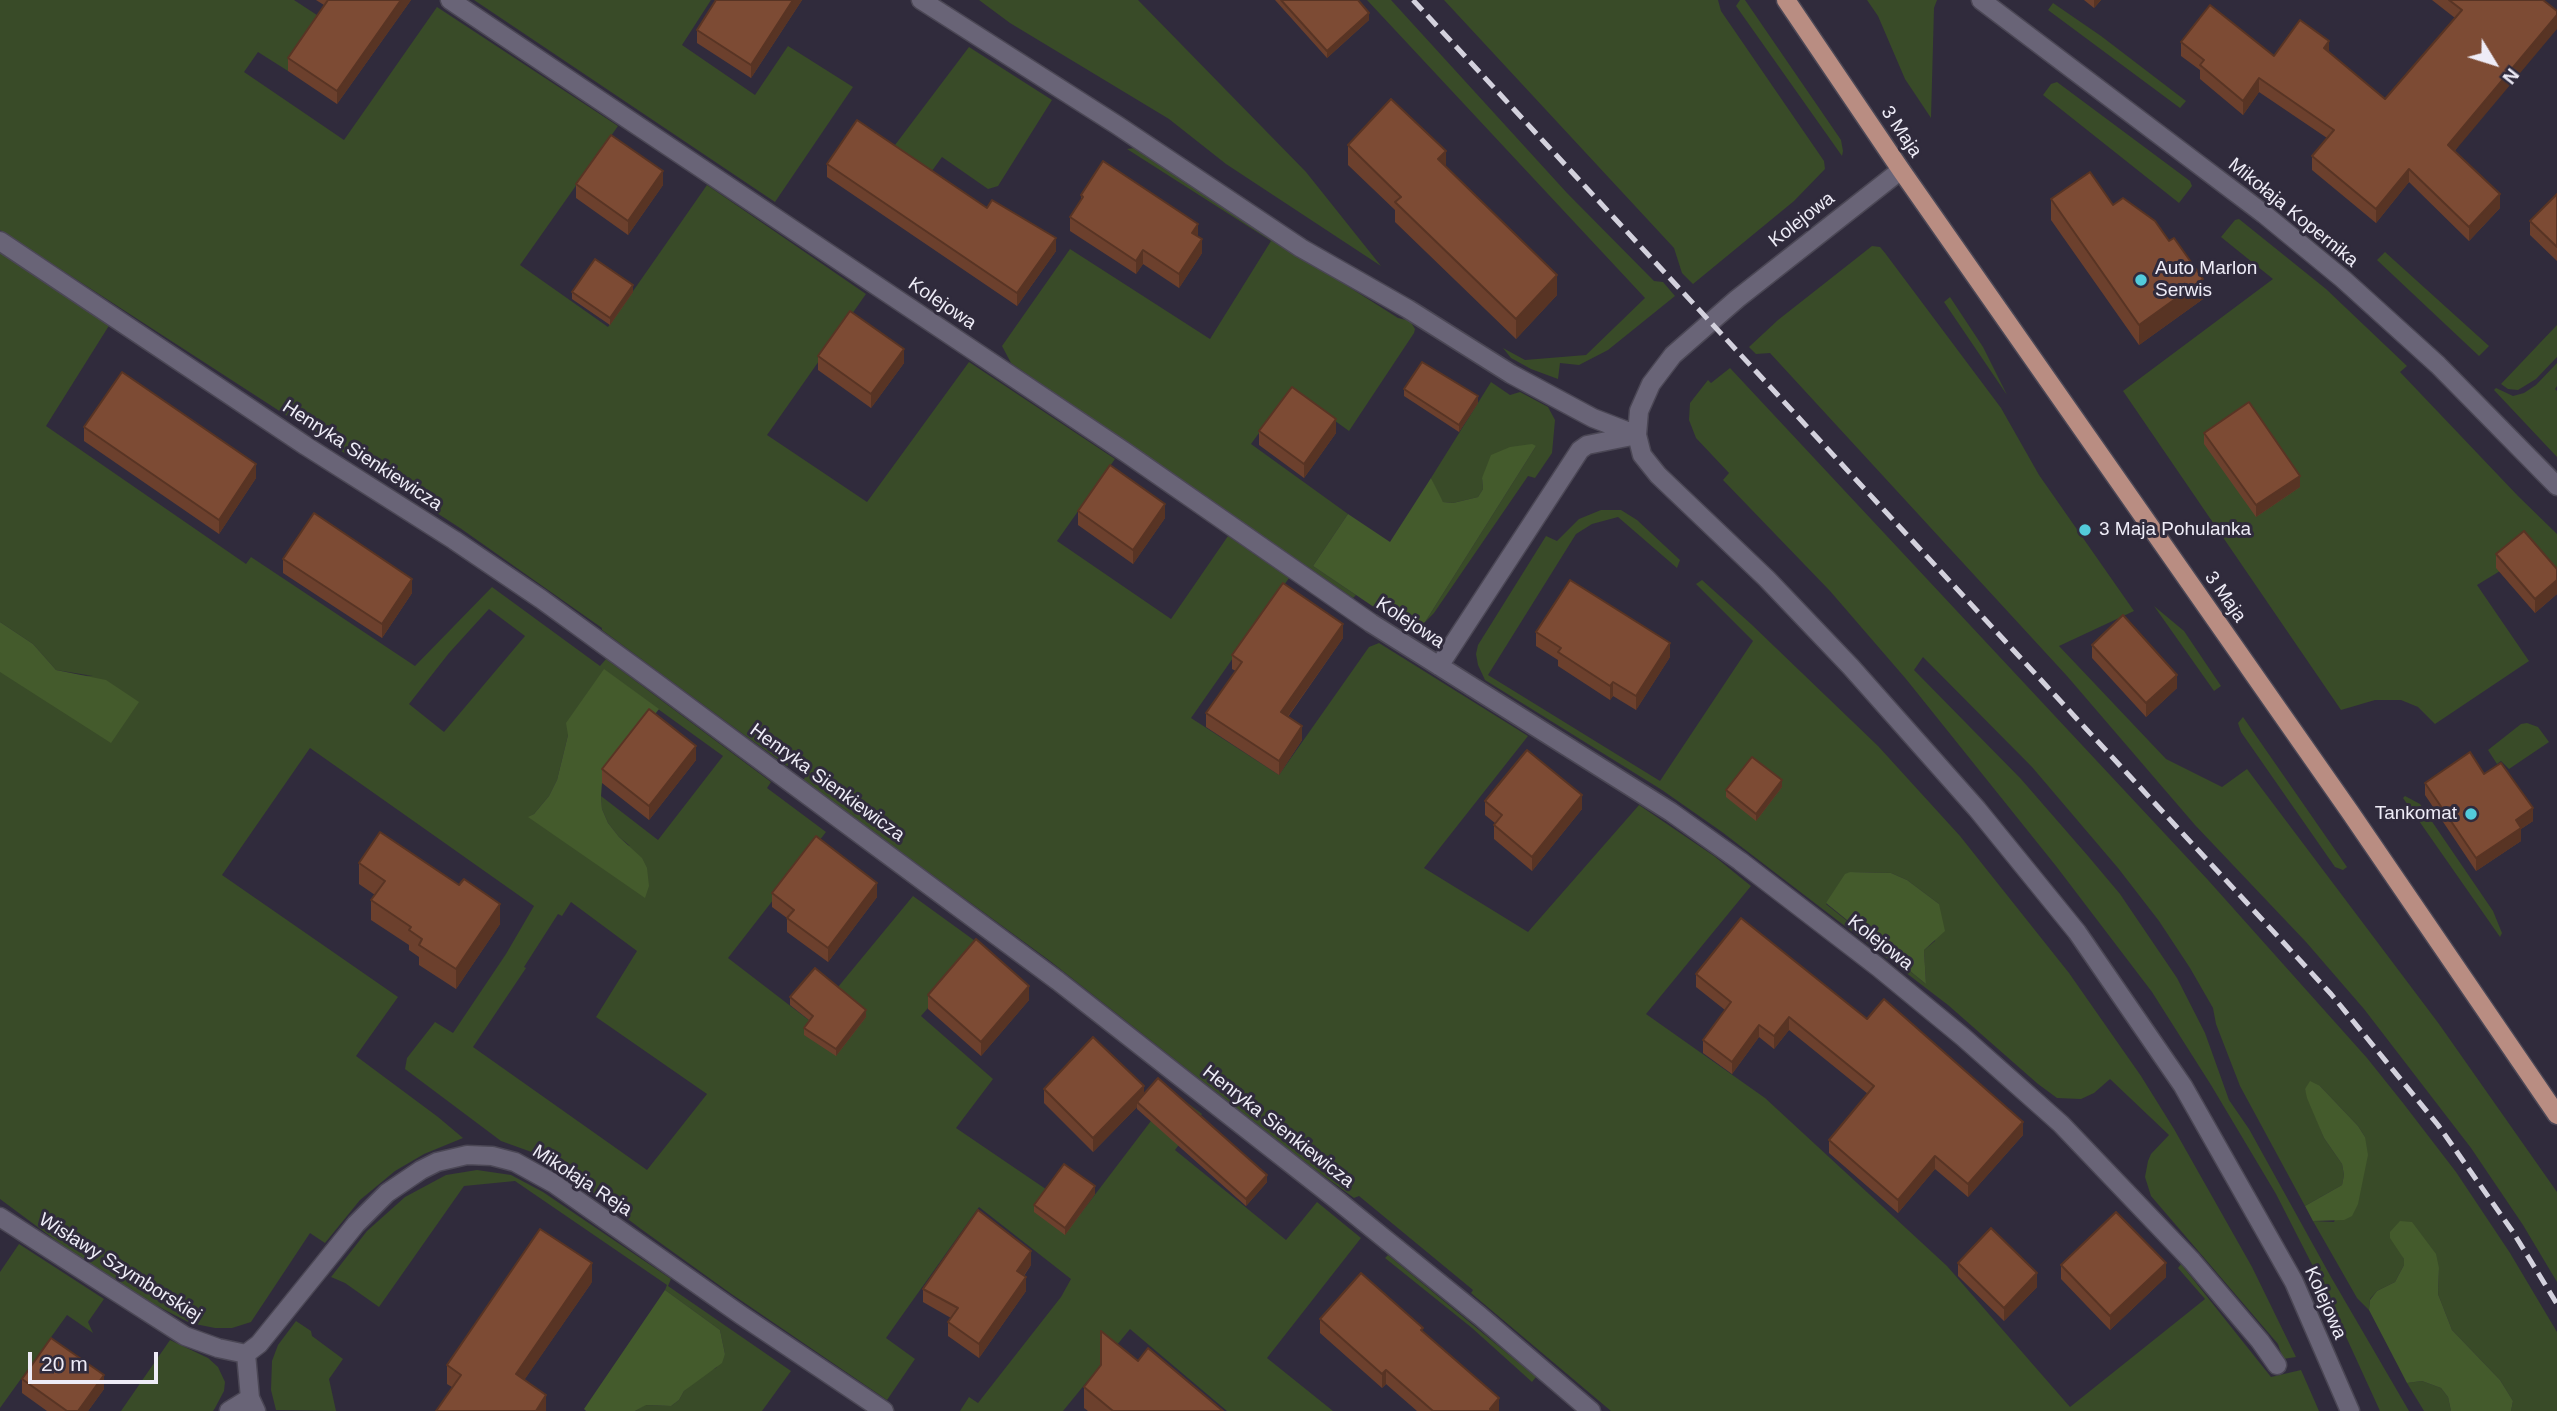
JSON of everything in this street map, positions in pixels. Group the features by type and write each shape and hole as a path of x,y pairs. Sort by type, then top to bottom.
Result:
{"main road":[{"name":"3 Maja","path":"1786,0 1900,170 2350,812 2557,1115"}],"street":[{"name":"Kolejowa","path":"450,0 1125,452 1371,623 1708,837 1878,967 2045,1108 2104,1166 2222,1295 2277,1365"},
{"path":"921,0 1117,125 1301,248 1408,309 1511,374 1593,418 1637,435"},
{"name":"Mikołaja Kopernika","path":"1981,0 2264,214 2343,279 2438,365 2557,486"},
{"name":"Kolejowa","path":"1900,170 1737,299 1673,355 1651,384 1639,411 1637,435 1642,455 1658,475 1767,579 1851,667 1977,809 2077,932 2183,1086 2294,1282 2350,1411"},
{"name":"Henryka Sienkiewicza","path":"0,241 306,446 454,540 655,682 1076,995 1338,1200 1480,1315 1591,1411"},
{"path":"1438,666 1580,450 1587,445 1637,435"},
{"name":"Mikołaja Reja","path":"246,1354 259,1344 356,1224 387,1193 421,1170 437,1163 467,1155 492,1156 515,1162 553,1183 884,1411"},
{"name":"Wisławy Szymborskiej","path":"0,1217 185,1336 218,1348 246,1354"},
{"path":"229,1411 253,1404 246,1354"}],"green space":[{"path":"0,0 294,0 323,19 288,71 258,52 244,72 344,140 437,7 618,126 520,265 608,327 707,185 866,294 767,435 867,502 969,362 1115,459 1057,541 1171,619 1228,536 1289,578 1191,718 1279,775 1369,647 1379,643 1528,736 1424,868 1528,932 1639,805 1714,856 1751,886 1646,1014 1765,1098 1947,1266 2070,1407 2205,1299 2178,1268 2181,1264 2271,1377 2301,1370 2319,1411 1611,1411 1471,1293 1473,1290 1359,1196 1354,1198 1310,1166 1050,961 803,780 808,774 792,763 787,766 602,628 460,528 0,230"},
{"path":"474,0 711,0 682,45 755,95 788,46 853,87 775,202"},
{"path":"979,0 1138,0 1306,172 1381,266 1226,164 1169,119 1010,23"},
{"path":"1367,0 1391,0 1567,193 1654,281 1663,282 1675,296 1608,350 1579,365 1560,363 1558,379 1511,358 1503,348 1525,360 1586,355 1645,298"},
{"path":"1444,0 1718,0 1721,11 1824,161 1825,169 1794,201 1693,284 1682,273 1674,248"},
{"path":"1740,0 1745,0 1841,140 1842,156 1736,6"},
{"path":"1867,0 1937,0 1934,8 1931,118 1905,79 1878,16"},
{"path":"2053,3 2186,101 2180,108 2048,10"},
{"path":"969,47 1052,100 998,186 988,189 942,157 929,175 892,149"},
{"path":"2057,82 2190,181 2192,186 2179,203 2043,95 2051,84"},
{"path":"1135,148 1398,318 1410,321 1415,329 1349,431 1291,389 1251,444 1348,514 1313,566 1356,595 1353,598 1011,363 1002,346 1070,249 1210,339 1271,241 1127,149"},
{"path":"2239,219 2326,289 2407,366 2400,372 2557,534 2557,583 2497,567 2500,571 2477,585 2529,661 2435,724 2418,707 2401,700 2375,700 2341,710 2123,391 2273,279 2221,237 2235,220"},
{"path":"1872,246 1880,247 1885,253 2001,408 2039,475 2134,611 2059,646 2166,759 2222,787 2247,769 2439,1024 2557,1192 2557,1282 2523,1225 2471,1148 2364,1009 2306,942 2195,825 2067,676 1770,353 1756,354 1749,347 1778,320"},
{"path":"0,251 110,324 46,426 246,564 251,557 415,666 492,587 600,666 606,659 771,782 767,788 826,832 728,958 810,1021 913,896 982,946 921,1016 993,1079 956,1128 1081,1213 1173,1092 1202,1114 1175,1150 1286,1240 1317,1202 1361,1238 1267,1358 1333,1411 1227,1411 1130,1329 1063,1411 960,1411 969,1397 978,1403 1061,1297 1071,1279 979,1207 886,1338 915,1359 887,1400 730,1293 571,1176 537,1154 501,1141 405,1069 407,1058 435,1022 453,1033 506,954 534,906 310,748 222,875 398,997 356,1056 463,1138 424,1154 395,1171 360,1200 325,1243 310,1233 251,1322 232,1328 190,1323 140,1297 74,1254 0,1199 0,672 93,676 56,670 33,644 0,622","holes":["489,609 525,636 444,732 409,704 449,653","604,670 723,756 658,840 601,796 602,809 608,823 630,846 529,817 549,796 557,780 568,735","571,902 637,951 596,1017 707,1094 647,1170 473,1047 526,968 524,967 558,914 562,916"]},
{"path":"2385,252 2489,346 2479,356 2377,260"},
{"path":"1950,297 1983,347 2007,395 1944,302"},
{"path":"2557,325 2557,357 2536,379 2518,390 2508,389 2501,384"},
{"path":"2557,363 2557,457 2494,390 2496,388 2513,396 2524,393 2536,385"},
{"path":"1730,368 2208,880 2367,1058 2403,1103 2456,1172 2510,1253 2557,1332 2557,1411 2511,1411 2513,1401 2500,1380 2452,1330 2438,1294 2439,1268 2400,1251 2404,1265 2395,1282 2377,1291 2370,1299 2369,1310 2357,1298 2313,1221 2334,1222 2365,1137 2358,1126 2320,1086 2305,1089 2324,1138 2342,1164 2344,1175 2342,1185 2305,1206 2240,1086 2216,1024 2213,1008 2159,921 2032,767 1923,657 1914,670 2021,779 2088,856 2120,894 2177,978 2205,1033 2229,1100 2249,1129 2409,1411 2380,1411 2321,1282 2276,1194 2152,992 2056,866 1906,679 1830,591 1723,480 1729,473 1696,438 1689,420 1690,403 1708,380 1711,383"},
{"path":"1491,382 1510,395 1520,392 1548,407 1555,420 1552,453 1535,478 1528,476 1434,613 1425,622 1536,446 1482,478 1483,489 1478,497 1453,503 1443,502 1438,495 1431,478"},
{"path":"1532,444 1536,446 1425,622 1415,628 1408,630 1313,566 1348,514 1390,542 1431,478 1443,502 1453,503 1478,497 1483,489 1482,478 1491,455 1510,447"},
{"path":"1601,510 1621,510 1637,520 1680,560 1677,568 1618,517 1592,524 1576,534 1488,675 1660,781 1753,641 1696,584 1702,580 1878,746 1960,836 2069,973 2141,1076 2174,1129 2252,1267 2296,1357 2283,1359 2278,1344 2151,1196 2145,1177 2148,1161 2169,1135 2110,1079 2094,1093 2081,1099 2057,1098 1948,1005 1722,832 1662,790 1485,680 1478,665 1478,645 1546,536 1557,541 1579,519","holes":["1850,872 1891,873 1907,880 1939,904 1935,941 1924,950 1926,984 1826,904"]},
{"path":"2154,606 2184,631 2221,686 2214,691"},
{"path":"0,622 33,644 56,670 106,680 139,702 111,743 0,672"},
{"path":"604,669 659,709 602,783 601,796 602,809 608,823 642,858 647,868 649,886 645,898 528,817 534,814 549,796 557,780 568,735 566,723"},
{"path":"2243,717 2347,867 2343,870 2335,867 2241,732 2238,723"},
{"path":"2521,724 2538,727 2549,742 2509,769 2501,761 2497,764 2488,750"},
{"path":"2405,796 2420,804 2493,911 2502,933 2500,937 2403,798"},
{"path":"1891,873 1907,880 1939,904 1945,931 1924,950 1926,984 1826,903 1845,874"},
{"path":"2310,1081 2320,1086 2365,1137 2368,1155 2358,1204 2352,1216 2344,1220 2313,1221 2305,1206 2342,1185 2344,1175 2342,1164 2324,1138 2307,1098 2305,1089"},
{"path":"477,1170 511,1175 543,1192 671,1279 668,1286 791,1371 762,1411 635,1411 645,1405 671,1406 679,1400 684,1391 708,1371 716,1368 725,1354 720,1330 665,1290 667,1285 515,1181 464,1186 379,1307 345,1283 331,1277 367,1231 405,1197 446,1175"},
{"path":"2400,1221 2412,1222 2436,1254 2439,1268 2438,1294 2452,1330 2500,1380 2513,1401 2511,1411 2451,1411 2448,1397 2441,1388 2422,1381 2407,1383 2369,1310 2370,1300 2377,1291 2395,1282 2404,1265 2404,1259 2390,1238 2390,1232"},
{"path":"19,1244 104,1299 88,1322 93,1333 67,1315 0,1408 0,1272"},
{"path":"1388,1255 1536,1377 1532,1382 1472,1328 1385,1258"},
{"path":"665,1290 720,1330 725,1354 722,1363 684,1391 679,1400 671,1406 646,1405 635,1411 586,1411 584,1409"},
{"path":"296,1321 343,1359 329,1379 336,1411 276,1410 271,1390 272,1361 278,1345"},
{"path":"170,1340 208,1358 218,1367 225,1382 224,1391 213,1411 121,1411"},
{"path":"2422,1381 2441,1388 2448,1397 2451,1411 2424,1411 2407,1383"}],"building":[{"path":"328,0 401,0 337,91 288,58"},
{"path":"716,0 793,0 751,65 697,30"},
{"path":"1281,0 1358,0 1369,13 1327,51"},
{"path":"2449,0 2543,0 2557,11 2557,15 2448,145 2500,194 2469,227 2409,169 2376,209 2312,156 2334,130 2259,78 2243,101 2200,65 2204,60 2181,42 2210,5 2274,56 2300,20 2329,41 2324,48 2385,99 2462,10"},
{"path":"1391,99 1446,151 1438,159 1557,275 1516,319 1395,202 1401,197 1348,145"},
{"path":"857,120 987,208 992,200 1056,238 1017,293 827,164"},
{"path":"611,135 663,171 628,221 576,184"},
{"path":"1103,161 1198,224 1192,233 1202,239 1179,274 1143,250 1136,261 1070,217"},
{"name":"Auto Marlon Serwis","path":"2090,172 2113,205 2123,198 2155,221 2169,241 2174,238 2203,279 2139,325 2051,199"},
{"path":"2557,194 2557,247 2530,221"},
{"path":"595,259 633,285 610,318 572,292"},
{"path":"850,311 904,349 871,394 818,356"},
{"path":"1422,362 1478,396 1459,425 1404,389"},
{"path":"122,372 256,464 219,520 84,427"},
{"path":"1292,387 1336,419 1304,464 1259,431"},
{"path":"2249,402 2300,476 2256,505 2204,433"},
{"path":"1110,465 1165,504 1133,550 1078,511"},
{"path":"314,513 412,579 382,624 283,559"},
{"path":"2524,531 2557,569 2557,580 2535,599 2496,554"},
{"path":"1570,580 1670,643 1636,696 1613,682 1610,686 1558,652 1561,648 1536,632"},
{"path":"1283,583 1343,624 1281,712 1302,726 1279,761 1206,713 1242,662 1232,655"},
{"path":"2123,615 2177,675 2146,703 2092,645"},
{"path":"649,709 696,746 649,806 602,769"},
{"path":"1527,750 1582,795 1532,857 1494,825 1502,815 1485,801"},
{"name":"Tankomat","path":"2470,752 2484,774 2501,763 2533,808 2516,820 2521,828 2476,858 2425,783"},
{"path":"1752,757 1782,780 1756,814 1726,790"},
{"path":"380,832 459,885 464,879 500,904 456,969 419,945 422,939 409,930 411,927 371,900 385,881 359,863"},
{"path":"816,836 877,883 828,948 787,918 794,910 772,893"},
{"path":"1741,918 1867,1019 1884,999 2023,1122 1968,1184 1935,1156 1898,1200 1829,1140 1874,1086 1789,1017 1774,1036 1759,1025 1732,1062 1703,1040 1731,1002 1696,974"},
{"path":"976,939 1029,986 981,1042 928,995"},
{"path":"815,968 866,1010 836,1049 804,1028 813,1016 790,997"},
{"path":"1093,1037 1144,1086 1093,1138 1044,1089"},
{"path":"1158,1078 1267,1175 1246,1199 1137,1102"},
{"path":"1064,1164 1095,1186 1065,1228 1034,1205"},
{"path":"978,1210 1031,1251 1017,1271 1026,1277 979,1344 948,1322 958,1308 923,1289"},
{"path":"2116,1212 2166,1263 2110,1316 2061,1265"},
{"path":"1991,1228 2037,1273 2004,1308 1958,1263"},
{"path":"540,1229 592,1263 516,1374 546,1395 536,1411 436,1411 461,1375 447,1365"},
{"path":"1361,1273 1499,1398 1490,1409 1492,1411 1433,1411 1386,1370 1382,1374 1320,1319"},
{"path":"1101,1331 1138,1361 1148,1348 1223,1411 1113,1411 1084,1387 1101,1365"},
{"path":"51,1338 104,1375 78,1411 67,1411 22,1379"}],"railway":[{"path":"1413,0 2331,994 2438,1125 2513,1232 2557,1304"}],"place":[{"name":"Auto Marlon Serwis","path":"2141,280"},
{"name":"3 Maja Pohulanka","path":"2085,530"},
{"name":"Tankomat","path":"2471,814"}]}
